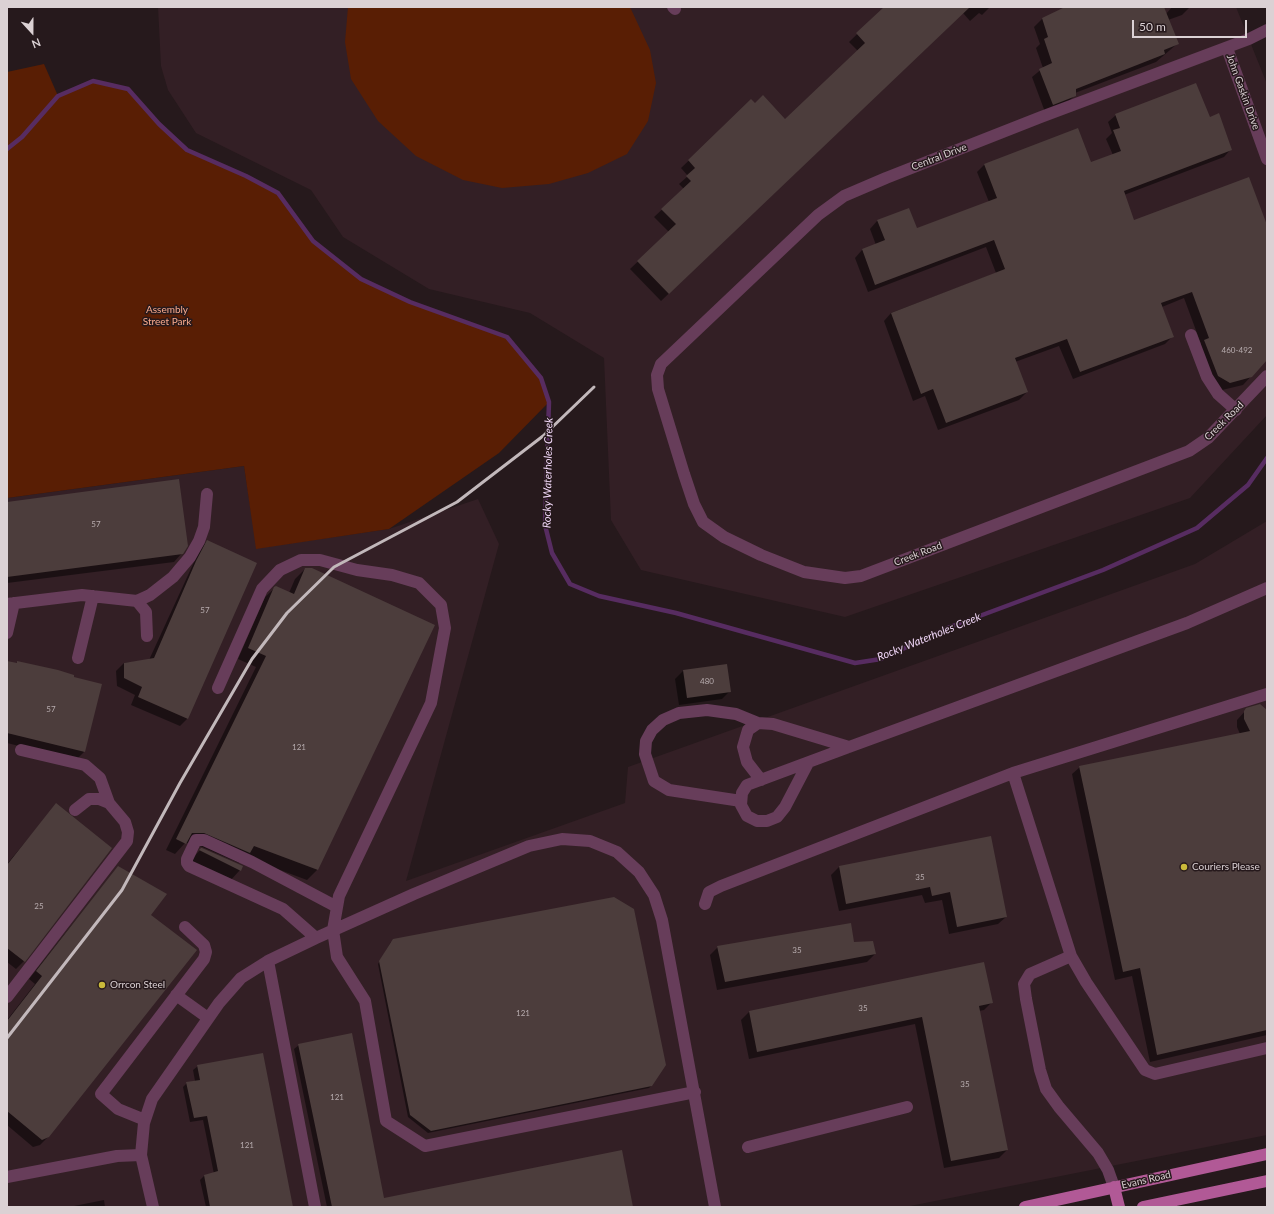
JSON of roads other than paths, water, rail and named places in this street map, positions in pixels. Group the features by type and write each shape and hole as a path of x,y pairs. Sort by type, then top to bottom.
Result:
{"main road":[{"name":"Evans Road","path":"1025,1207 1267,1154"},
{"path":"1143,1207 1267,1181"},
{"path":"1114,1188 1119,1207"}],"lane":[{"name":"Central Drive","path":"661,364 818,215 844,196 941,156 1226,48 1267,30"},
{"name":"John Gaskin Drive","path":"1226,48 1267,159"},
{"path":"1191,335 1207,377 1218,394 1236,410"},
{"name":"Creek Road","path":"661,364 657,375 658,389 694,504 703,522 724,537 761,555 804,572 845,578 861,576 1189,450 1208,438 1267,376"},
{"path":"7,634 10,603 82,595 136,601 150,595 173,577 190,557 199,541 204,527 208,494"},
{"path":"218,688 262,588 280,570 301,560 320,560 357,570 392,575 419,583 441,605 445,628 431,703 339,896 333,930 337,957 364,1000 386,1121 424,1146 694,1092"},
{"path":"808,763 785,807 777,817 767,821 757,821 747,816 741,805 741,801 742,793 747,785 1187,623 1267,588"},
{"path":"78,658 93,596"},
{"path":"136,601 146,612 146,636"},
{"path":"705,904 710,892 721,886 1013,773 1267,694"},
{"path":"741,801 669,790 654,780 645,754 646,741 652,730 663,720 679,713 707,710 736,714 758,723 773,724 849,748"},
{"path":"758,723 748,730 743,747 747,762 761,780"},
{"path":"7,997 126,841 128,832 125,822 109,803 100,778 85,765 21,750"},
{"path":"1013,773 1071,956 1086,982 1145,1070 1155,1074 1267,1048"},
{"path":"75,810 89,799 99,799 109,803"},
{"path":"316,938 283,910 189,866 187,859 196,840 204,840 252,862 337,907"},
{"path":"153,1207 142,1155 145,1120 152,1100 208,1018 240,978 268,961 333,930 529,846 562,840 590,841 617,852 639,872 654,896 662,920 716,1207"},
{"path":"145,1120 118,1109 101,1094 204,959 206,952 204,945 200,939 186,927"},
{"path":"1071,956 1030,974 1024,984 1026,999 1040,1070 1046,1089 1059,1107 1098,1153 1108,1170 1114,1188"},
{"path":"268,961 315,1207"},
{"path":"176,995 208,1018"},
{"path":"748,1147 907,1107"},
{"path":"7,1178 117,1156 142,1155"}],"waterway":[{"name":"Rocky Waterholes Creek","path":"7,149 22,137 58,96 93,81 128,89 159,124 187,150 246,176 278,193 313,241 361,279 410,302 507,337 541,378 549,402 545,525 552,553 570,584 599,596 676,613 855,663 881,659 950,627 1103,570 1197,528 1248,485 1267,458"}],"railway":[{"path":"7,1038 122,890 180,783 252,659 287,613 334,567 457,502 543,436 594,387"}],"place":[{"name":"Couriers Please","path":"1184,867"},
{"name":"Orrcon Steel","path":"102,985"}],"park label":[{"name":"Assembly Street Park","path":"167,316"}]}
